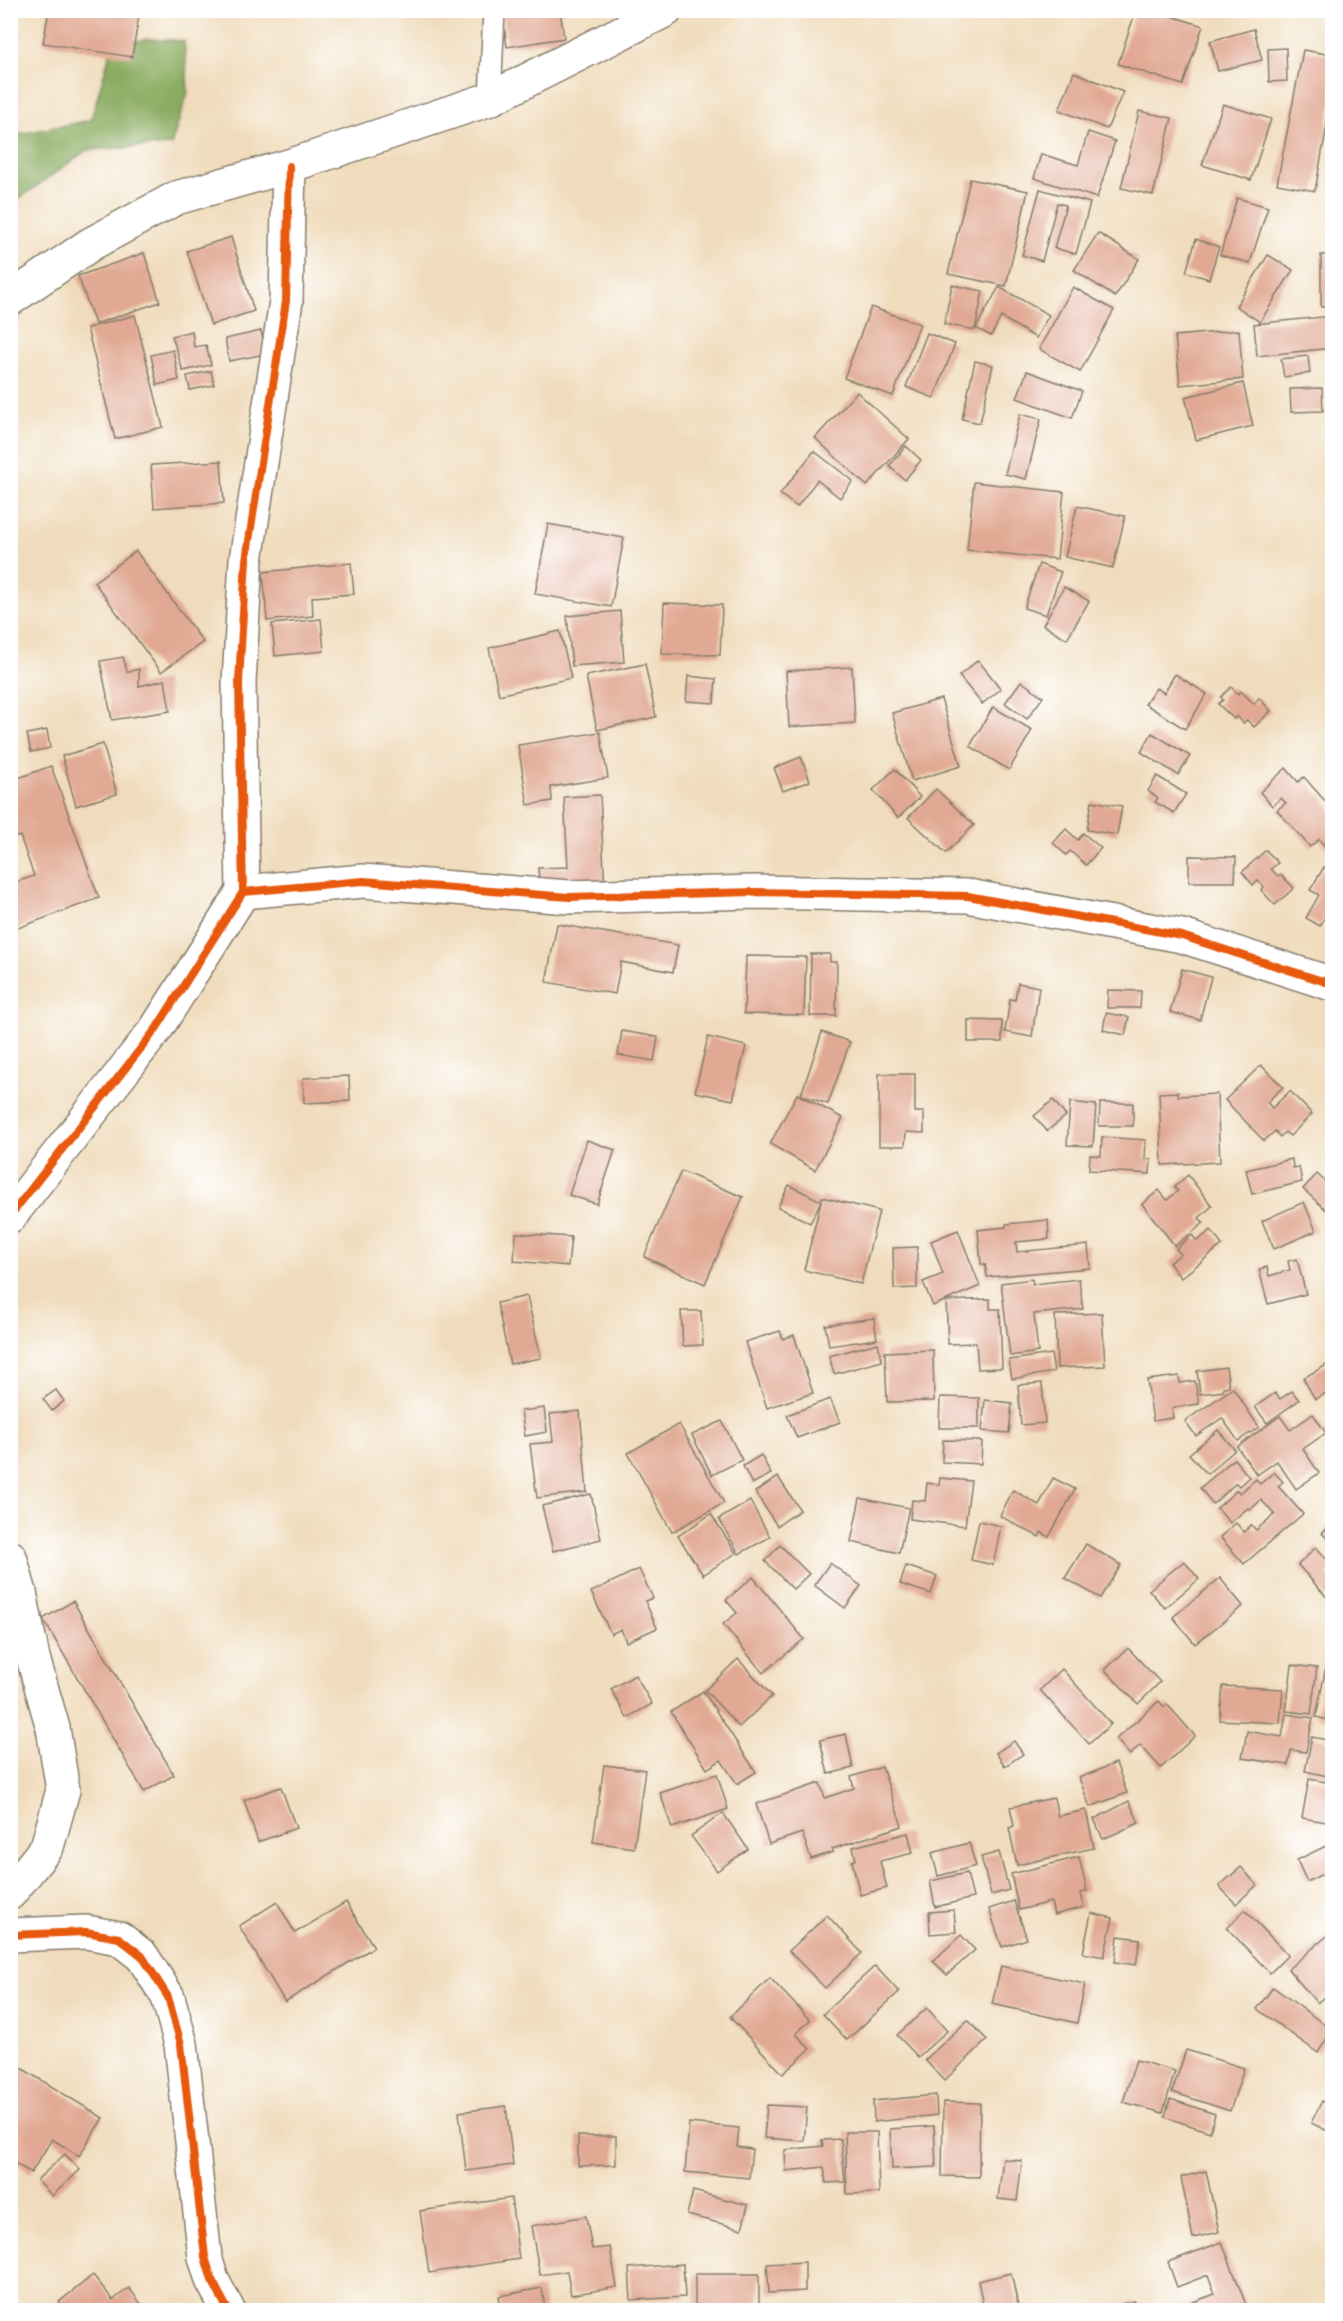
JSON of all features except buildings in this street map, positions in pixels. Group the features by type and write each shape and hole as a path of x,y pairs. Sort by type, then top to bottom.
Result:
{"street":[{"path":"10,299 91,244 176,198 289,166 490,99 666,10"},
{"path":"10,1216 156,1029 243,892 239,682 246,560 286,302 289,166"},
{"path":"243,892 363,881 569,897 754,892 968,896 1182,936 1332,984"},
{"path":"10,1557 33,1658 53,1728 63,1790 47,1847 10,1893"},
{"path":"10,1935 86,1932 119,1938 142,1956 168,1997 181,2044 205,2258 212,2280 228,2310"}],"lane":[{"path":"490,99 494,10"}],"green space":[{"path":"147,39 184,41 188,92 171,145 87,150 20,198 11,194 10,136 91,120 112,46"}],"cycle path":[{"path":"10,1216 156,1029 243,892 239,682 246,560 286,301 289,166"},
{"path":"243,892 363,881 569,897 754,892 968,896 1182,936 1332,984"},
{"path":"10,1935 86,1932 119,1938 142,1956 168,1997 181,2044 205,2257 212,2280 228,2310"}]}
